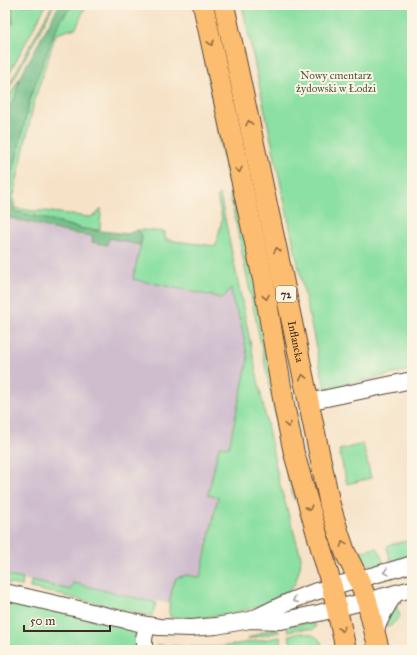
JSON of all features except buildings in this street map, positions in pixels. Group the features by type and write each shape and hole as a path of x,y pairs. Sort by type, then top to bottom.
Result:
{"main road":[{"name":"Inflancka","path":"203,5 263,279 292,446 332,587 346,650"},
{"name":"Inflancka","path":"224,5 330,505 346,552 367,601 377,641"}],"street":[{"path":"308,402 412,380"},
{"path":"250,620 308,594 412,564"},
{"path":"5,592 147,625 191,628 216,626 250,620 281,621 312,615 412,589"},
{"path":"377,641 384,612 396,593"},
{"path":"144,650 144,639 147,625"}],"shaded area":[{"path":"5,217 23,220 31,224 81,236 93,236 107,245 109,238 140,245 144,230 229,258 249,353 199,580 180,605 156,601 156,603 73,583 71,590 5,575 5,345 11,318 5,316"}],"green space":[{"path":"5,5 12,5 13,23 5,28"},
{"path":"12,5 46,5 5,81 5,28 13,23"},
{"path":"52,5 54,5 5,96 5,92"},
{"path":"59,5 72,5 54,33 31,95 8,193 15,211 83,229 128,234 137,230 141,233 142,239 140,245 109,238 107,245 92,242 93,236 71,233 5,217 6,112 15,98 20,77"},
{"path":"72,5 86,5 76,28 56,34 35,98 13,198 16,208 33,211 45,211 89,217 96,215 101,208 100,230 83,229 15,211 8,193 31,95 54,33"},
{"name":"Nowy cmentarz żydowski w Łodzi","path":"242,5 412,5 412,370 325,389"},
{"path":"196,11 234,177 228,184"},
{"path":"20,77 15,98 6,112 5,120 5,105"},
{"path":"230,194 239,198 295,499 289,481"},
{"path":"220,195 279,482 301,557 300,567 295,584 292,588 262,605 215,616 192,618 170,617 170,598 176,578 187,575 200,578 218,497 208,495 219,446 229,447 248,359 240,319 233,303 231,288 222,298 133,279 142,239 141,233 137,230 165,232 165,240 216,246 222,219 217,196"},
{"path":"363,444 371,478 347,484 339,450"},
{"path":"412,540 412,554 391,562 387,548 388,545"},
{"path":"377,548 384,564 374,566 366,564 352,553"},
{"path":"5,575 23,579 22,586 5,583"},
{"path":"31,581 71,590 73,583 156,603 151,616 30,588"},
{"path":"5,599 130,628 135,635 137,650 17,650 5,640"},
{"path":"396,605 400,616 391,626 386,627 386,623"},
{"path":"306,623 316,625 312,630 302,629 288,631 287,628 289,626"},
{"path":"277,628 279,632 247,639 262,632"},
{"path":"301,633 313,635 319,639 324,650 292,650 289,635"},
{"path":"280,637 283,650 152,650 158,645 220,647"}]}
